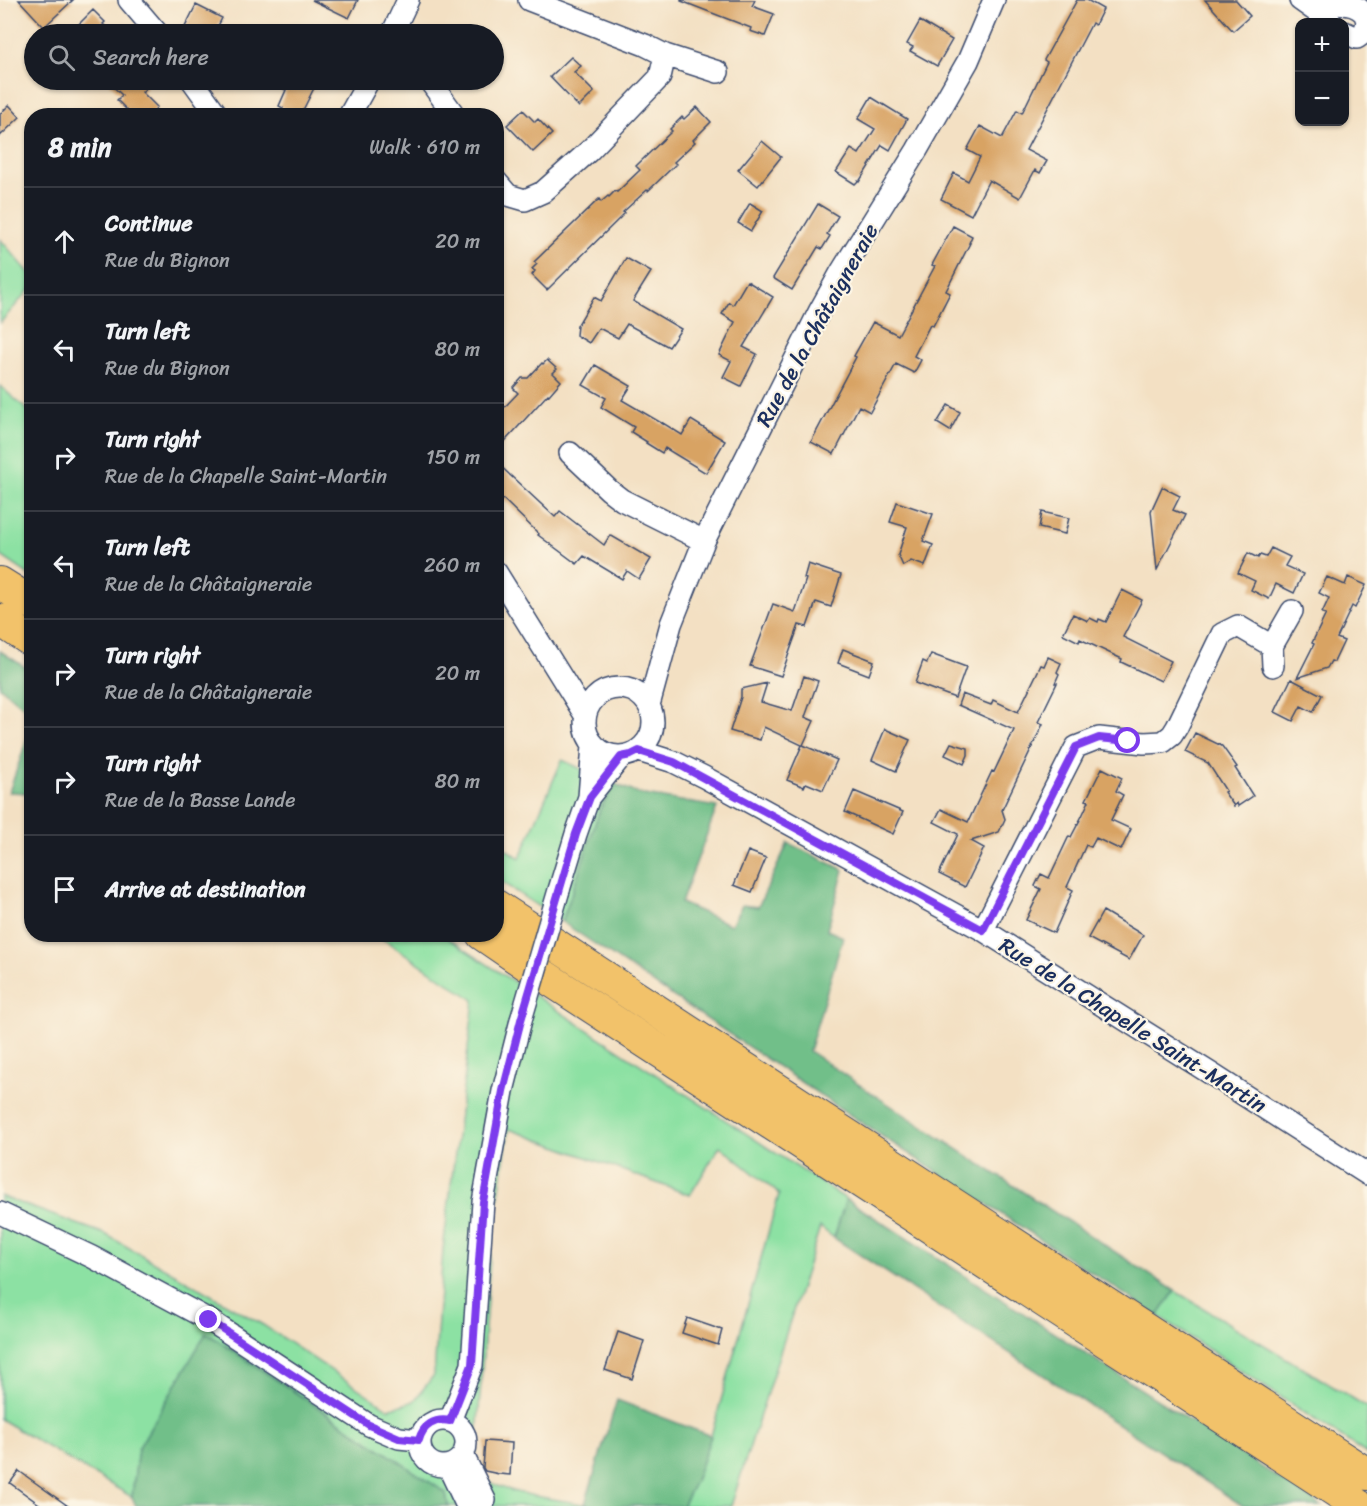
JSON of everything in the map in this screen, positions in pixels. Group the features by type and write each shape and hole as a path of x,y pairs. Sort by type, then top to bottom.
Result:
{"highway":[{"path":"0,583 24,598"},
{"path":"0,620 24,636"},
{"path":"504,911 1367,1474"},
{"path":"494,942 1359,1506"}],"street":[{"path":"129,0 149,24"},
{"path":"397,24 408,0"},
{"path":"529,0 665,55 718,72"},
{"name":"Rue de la Châtaigneraie","path":"649,705 671,624 704,541 820,309 917,150 968,61 994,0"},
{"path":"1315,11 1339,3 1354,5 1363,12 1367,22 1364,33 1357,38 1349,34"},
{"path":"504,190 508,195 525,200 543,192 590,151 660,77 665,55"},
{"path":"199,90 212,108"},
{"path":"353,108 363,90"},
{"path":"436,90 449,108"},
{"path":"570,453 622,500 704,541"},
{"path":"504,585 585,715"},
{"path":"983,930 1076,747 1102,728 1144,742 1163,742 1172,735 1222,634 1238,626 1273,656 1292,611"},
{"path":"628,689 661,660"},
{"path":"555,665 586,683 606,690"},
{"path":"590,797 630,754 646,744 652,736 654,726 649,705 637,692 617,688 606,690 596,696 585,715 587,736 601,752 611,756 630,754"},
{"path":"654,726 674,762"},
{"path":"450,1421 472,1365 483,1202 503,1091 559,890 590,797 593,745"},
{"name":"Rue de la Chapelle Saint-Martin","path":"630,754 674,762 983,930 1367,1174"},
{"path":"0,1213 92,1257 209,1320 369,1425 399,1438 419,1440"},
{"path":"437,1420 450,1421 462,1429 465,1435 465,1449 456,1461 441,1467 433,1465 422,1455 419,1448 421,1433 430,1423 437,1420"},
{"path":"456,1461 481,1505"}],"green space":[{"path":"0,239 24,267 24,296 0,323"},
{"path":"0,386 24,407 24,571 0,555"},
{"path":"0,651 24,666 24,707 0,687"},
{"path":"24,748 24,793 9,792"},
{"path":"562,760 615,784 600,809 562,922 504,884 504,848 520,858"},
{"path":"615,784 639,794 717,807 681,903 731,925 742,905 758,907 788,843 844,870 827,930 843,937 809,1051 1175,1291 1158,1316 871,1129 562,922 600,809"},
{"path":"387,942 453,942 846,1199 834,1238 820,1227 731,1506 682,1506 695,1481 711,1436 779,1194 720,1146 690,1195 509,1129 491,1246 475,1463 482,1476 503,1488 534,1496 594,1506 448,1506 446,1493 207,1333 138,1449 132,1497 0,1419 0,1196 105,1234 263,1325 389,1409 414,1401 434,1375 443,1250 474,1000"},
{"path":"846,1199 1322,1506 1243,1506 834,1238"},
{"path":"1175,1291 1367,1407 1367,1454 1158,1316"},
{"path":"206,1333 446,1493 448,1506 136,1506 132,1497 138,1449"},
{"path":"617,1400 711,1436 695,1481 682,1506 594,1506 585,1504"}],"building":[{"path":"19,0 73,0 47,24 41,24"},
{"path":"312,0 358,0 349,18"},
{"path":"681,0 755,0 752,6 774,14 765,36 750,31 751,28"},
{"path":"1077,0 1087,0 1103,9 1095,25 1092,23 1026,150 1047,161 1040,173 1035,170 1020,198 989,180 971,215 941,199 954,173 968,181 980,157 967,150 980,126 1002,138 1017,110 1022,113 1047,62 1044,60"},
{"path":"1205,0 1236,0 1250,16 1233,31"},
{"path":"196,5 222,18 219,24 186,24"},
{"path":"93,10 105,22 103,24 79,24"},
{"path":"920,21 952,40 937,66 910,51 913,47 907,44"},
{"path":"571,57 581,66 574,72 594,92 579,107 550,77"},
{"path":"117,90 144,90 142,92 157,107 125,108 117,100 122,95"},
{"path":"286,90 313,90 304,108 279,106"},
{"path":"871,97 907,119 890,150 882,145 859,182 855,184 836,172 851,149 859,154 875,129 858,119"},
{"path":"9,105 20,117 0,136 0,114"},
{"path":"697,107 711,122 693,140 695,142 674,162 676,164 623,212 625,213 547,290 532,275 535,271 532,269 537,264 534,262 599,199 601,202 615,191 617,192 640,170 636,166 672,131 670,129"},
{"path":"523,110 535,122 538,119 552,134 533,152 507,125"},
{"path":"762,141 781,157 758,186 738,170"},
{"path":"750,203 763,211 751,231 738,223"},
{"path":"818,204 838,216 827,234 830,236 822,249 818,247 792,290 773,278"},
{"path":"953,226 972,236 946,291 950,293 914,356 921,360 914,373 896,364 870,412 859,406 834,454 811,442 873,322 898,335 935,266 932,265"},
{"path":"626,258 651,272 633,301 681,329 669,347 627,324 618,338 599,328 589,343 576,335 577,326 594,297 601,301"},
{"path":"747,281 773,297 743,347 757,354 741,386 723,377 731,361 719,355 735,322 722,314 729,302 733,305"},
{"path":"547,360 557,369 553,373 561,381 504,442 504,408 518,393 513,388 522,378 528,378"},
{"path":"595,365 631,386 622,400 663,424 682,435 691,420 725,441 706,473 665,448 662,453 646,443 631,432 634,427 601,407 606,398 583,385"},
{"path":"948,405 960,412 950,431 937,423"},
{"path":"504,469 555,517 560,511 604,545 610,535 651,559 639,579 627,571 622,579 584,556 577,564 539,534 504,500"},
{"path":"1162,487 1180,496 1173,510 1185,515 1157,570 1151,511"},
{"path":"897,502 933,514 923,541 933,545 925,566 911,561 903,566 898,555 907,527 890,522"},
{"path":"1042,512 1069,518 1065,534 1039,528"},
{"path":"1271,548 1290,557 1285,566 1303,574 1294,593 1276,584 1269,599 1251,590 1255,581 1238,573 1248,553 1258,558 1260,555 1266,557"},
{"path":"808,564 841,575 831,607 816,602 807,627 799,625 781,676 750,666 773,604 795,612 806,579 804,578"},
{"path":"1327,577 1345,585 1348,577 1366,585 1355,608 1352,606 1337,638 1344,641 1334,662 1331,661 1327,668 1297,678 1326,614 1322,613 1329,598 1319,593"},
{"path":"1122,590 1142,600 1123,637 1171,661 1161,681 1121,662 1122,659 1080,639 1079,642 1063,634 1073,614 1088,621 1090,618 1098,622 1099,619 1106,622"},
{"path":"843,649 874,661 869,675 838,663"},
{"path":"931,654 966,667 955,698 915,683 923,661 927,663"},
{"path":"1048,657 1061,663 1057,672 1059,674 1055,683 1057,683 1038,722 1043,724 1002,810 1005,819 999,832 971,841 984,848 965,887 939,874 958,834 934,822 941,809 968,822 1014,730 958,705 962,694 991,705 993,700 1018,712 1041,665 1044,666"},
{"path":"804,676 818,681 805,717 814,721 803,745 837,760 823,790 806,783 804,787 787,780 802,745 764,727 760,740 730,731 741,697 741,689 767,683 761,702 792,711"},
{"path":"1291,679 1322,695 1313,712 1301,706 1293,721 1275,712"},
{"path":"885,729 910,740 896,771 872,760"},
{"path":"1195,733 1222,746 1253,796 1238,806 1237,803 1234,806 1208,763 1185,752"},
{"path":"951,743 968,748 964,764 945,755"},
{"path":"1102,768 1122,778 1116,791 1123,795 1111,820 1131,829 1121,850 1096,838 1091,847 1086,845 1067,887 1073,890 1054,933 1026,920 1041,889 1035,886 1041,874 1049,878 1069,836 1071,837 1082,816 1089,801 1086,800"},
{"path":"854,791 903,812 893,834 845,812"},
{"path":"748,851 766,858 752,892 734,885"},
{"path":"1103,911 1143,935 1129,960 1088,938"},
{"path":"687,1318 722,1330 718,1345 682,1333"},
{"path":"618,1332 644,1341 632,1379 605,1370"},
{"path":"485,1441 512,1443 510,1475 485,1471 483,1468"},
{"path":"19,1471 68,1506 42,1506 10,1483"}],"route":[{"path":"209,1320 369,1425 399,1438 419,1440 421,1433 430,1423 437,1420 450,1421 472,1365 483,1202 503,1091 521,1020 576,834 590,797 621,757 639,751 674,762 983,930 1076,747 1099,738 1128,741"}]}
